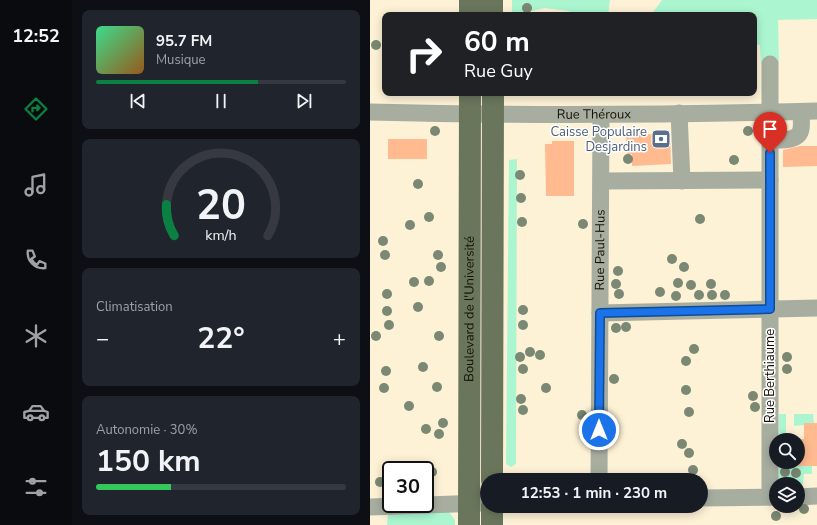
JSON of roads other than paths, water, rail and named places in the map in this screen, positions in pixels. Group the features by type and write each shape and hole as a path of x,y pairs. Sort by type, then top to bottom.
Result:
{"main road":[{"path":"470,0 470,12"},
{"path":"492,0 492,12"},
{"name":"Boulevard de l'Université","path":"468,525 478,503 470,96"},
{"name":"Boulevard de l'Université","path":"492,473 493,96"},
{"path":"492,513 492,525"}],"street":[{"name":"Rue Berthiaume","path":"770,64 770,309 773,433"},
{"name":"Rue Théroux","path":"370,112 601,115 809,112"},
{"path":"770,140 795,138 800,134 809,112"},
{"path":"679,113 682,180"},
{"name":"Rue Paul-Hus","path":"599,473 601,115"},
{"path":"601,181 770,180"},
{"path":"600,313 817,308"},
{"path":"805,497 817,496"},
{"path":"708,498 769,497"},
{"path":"370,507 478,503"}],"place":[{"name":"Caisse Populaire Desjardins","path":"661,139"}]}
